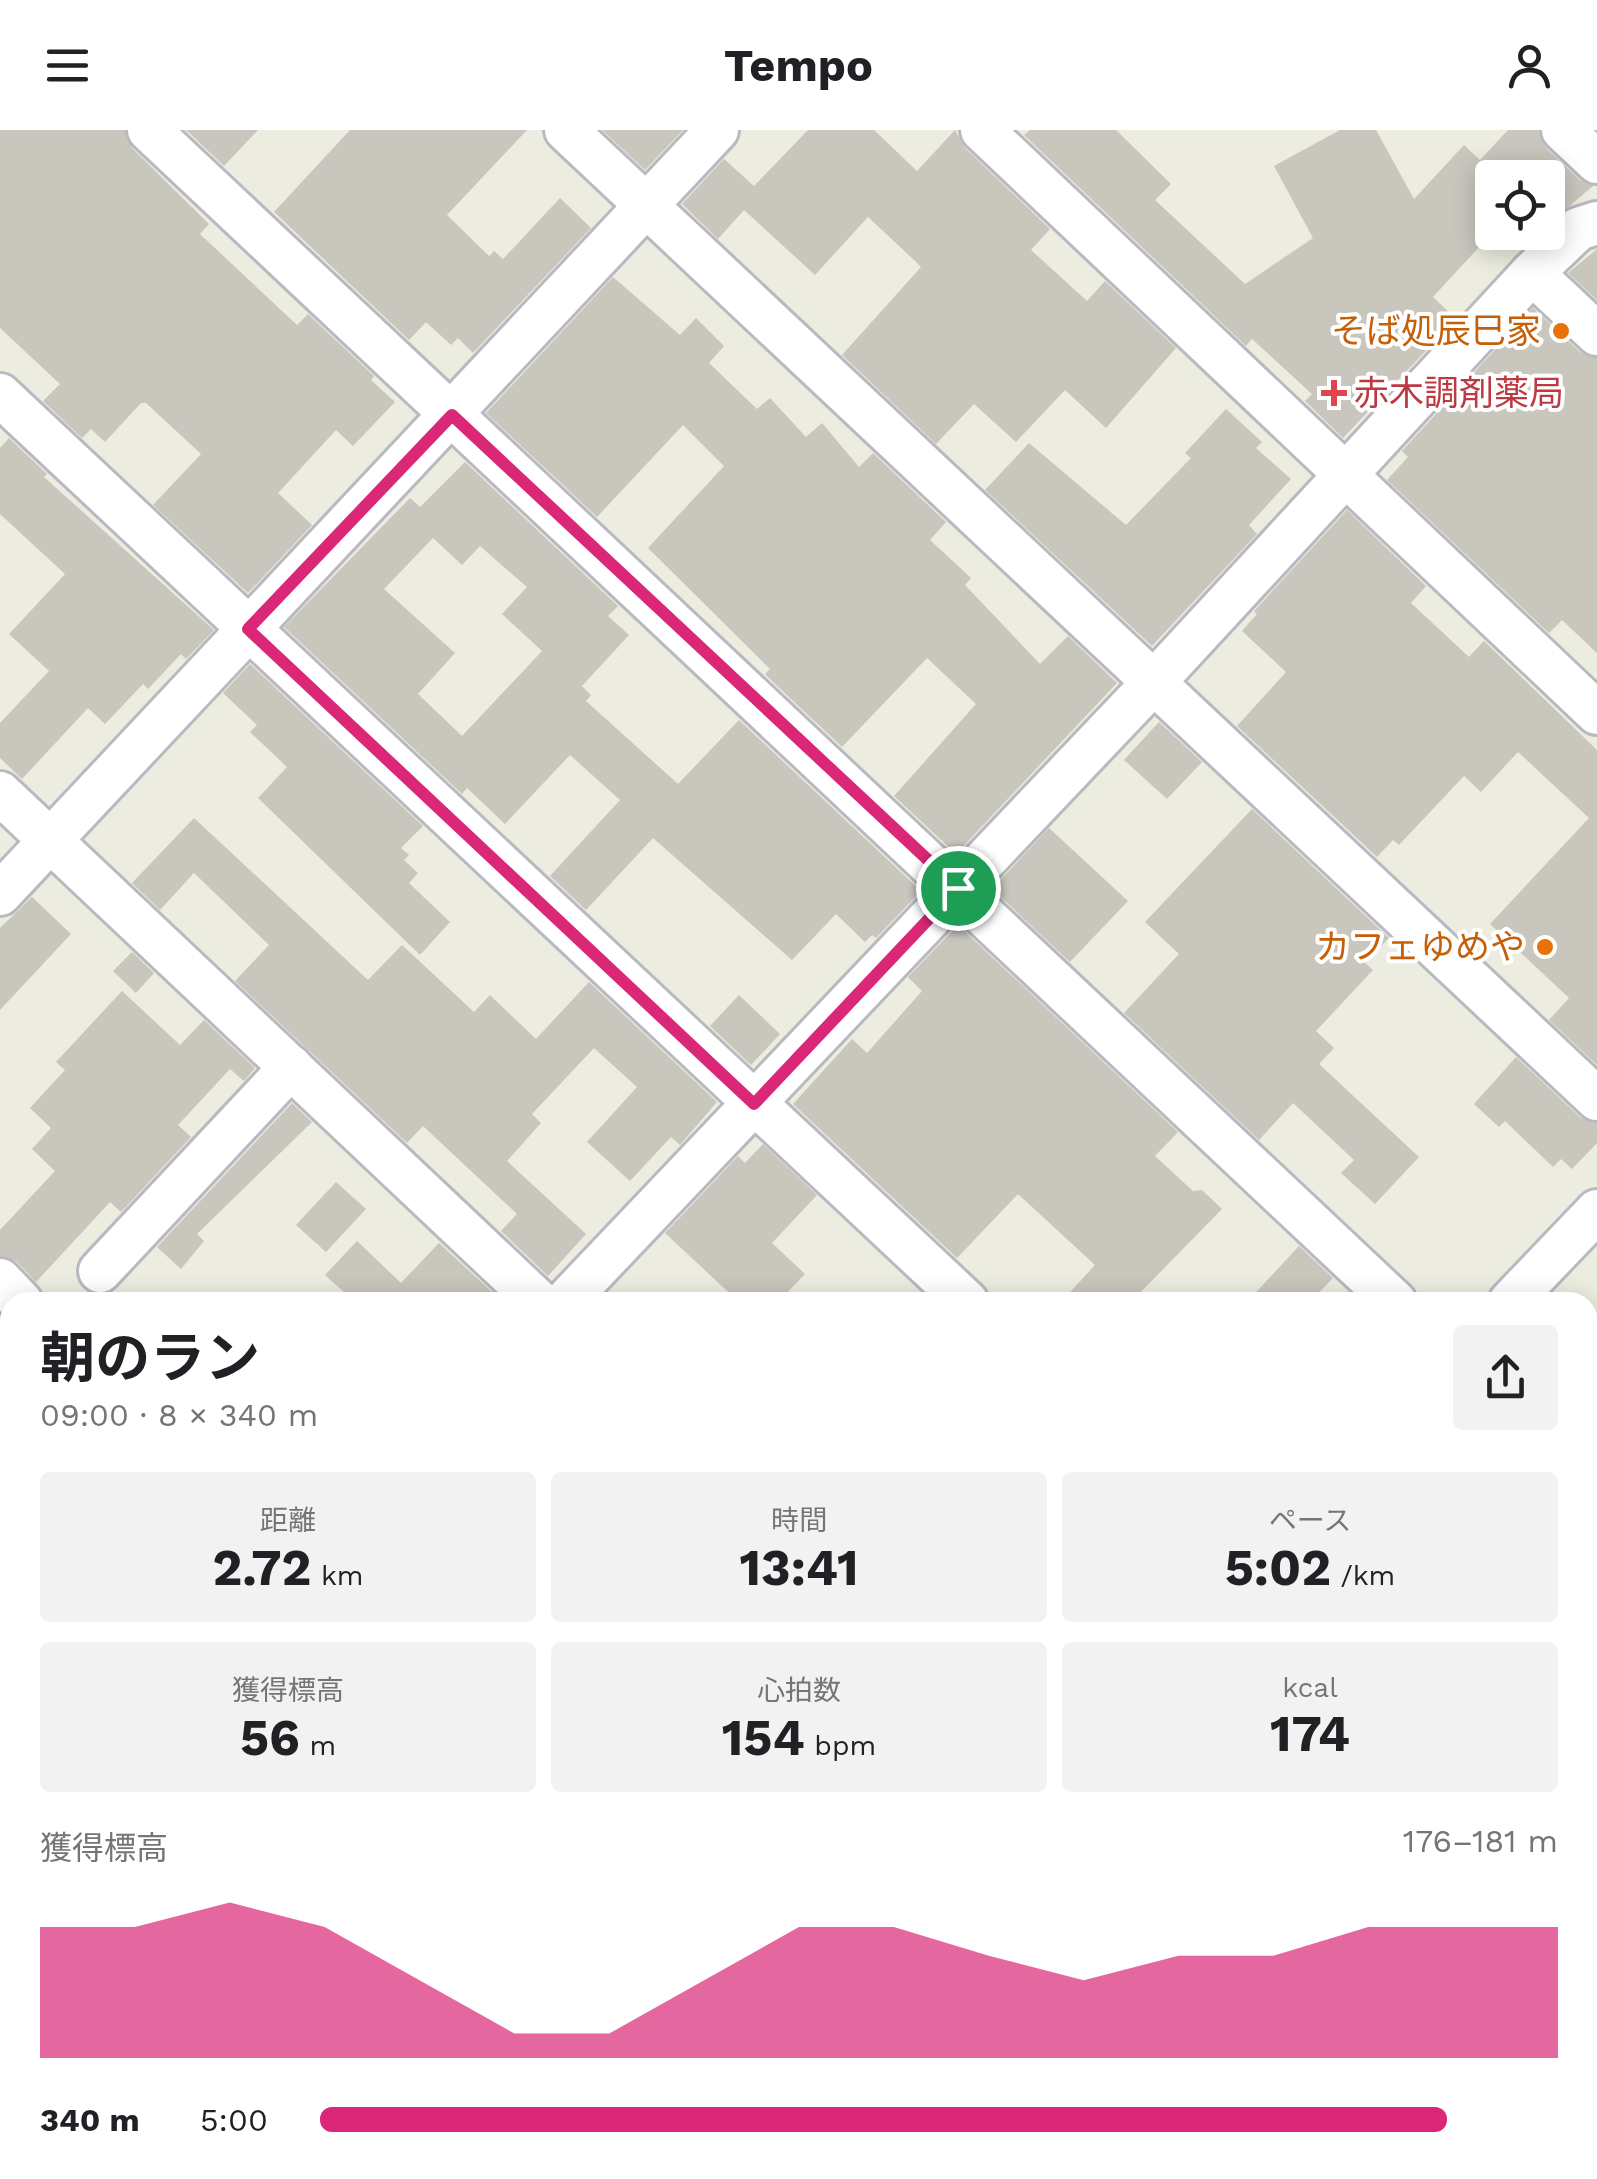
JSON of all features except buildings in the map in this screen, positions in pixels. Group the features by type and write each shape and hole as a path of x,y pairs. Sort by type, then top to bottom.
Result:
{"street":[{"path":"148,130 1384,1292"},
{"path":"566,130 1597,1099"},
{"path":"0,894 717,130"},
{"path":"982,130 1597,712"},
{"path":"1563,130 1597,162"},
{"path":"575,1292 1155,681 1532,273 1578,228 1597,223"},
{"path":"1532,273 1597,334"},
{"path":"0,395 956,1292"},
{"path":"0,793 528,1292"},
{"path":"100,1271 291,1067"},
{"path":"1520,1292 1597,1211"}],"place":[{"name":"そば処辰巳家","path":"1561,331"},
{"name":"赤木調剤薬局","path":"1334,393"},
{"name":"カフェゆめや","path":"1545,947"}],"route":[{"path":"452,415 958,888 754,1104 248,629 452,415"}]}
